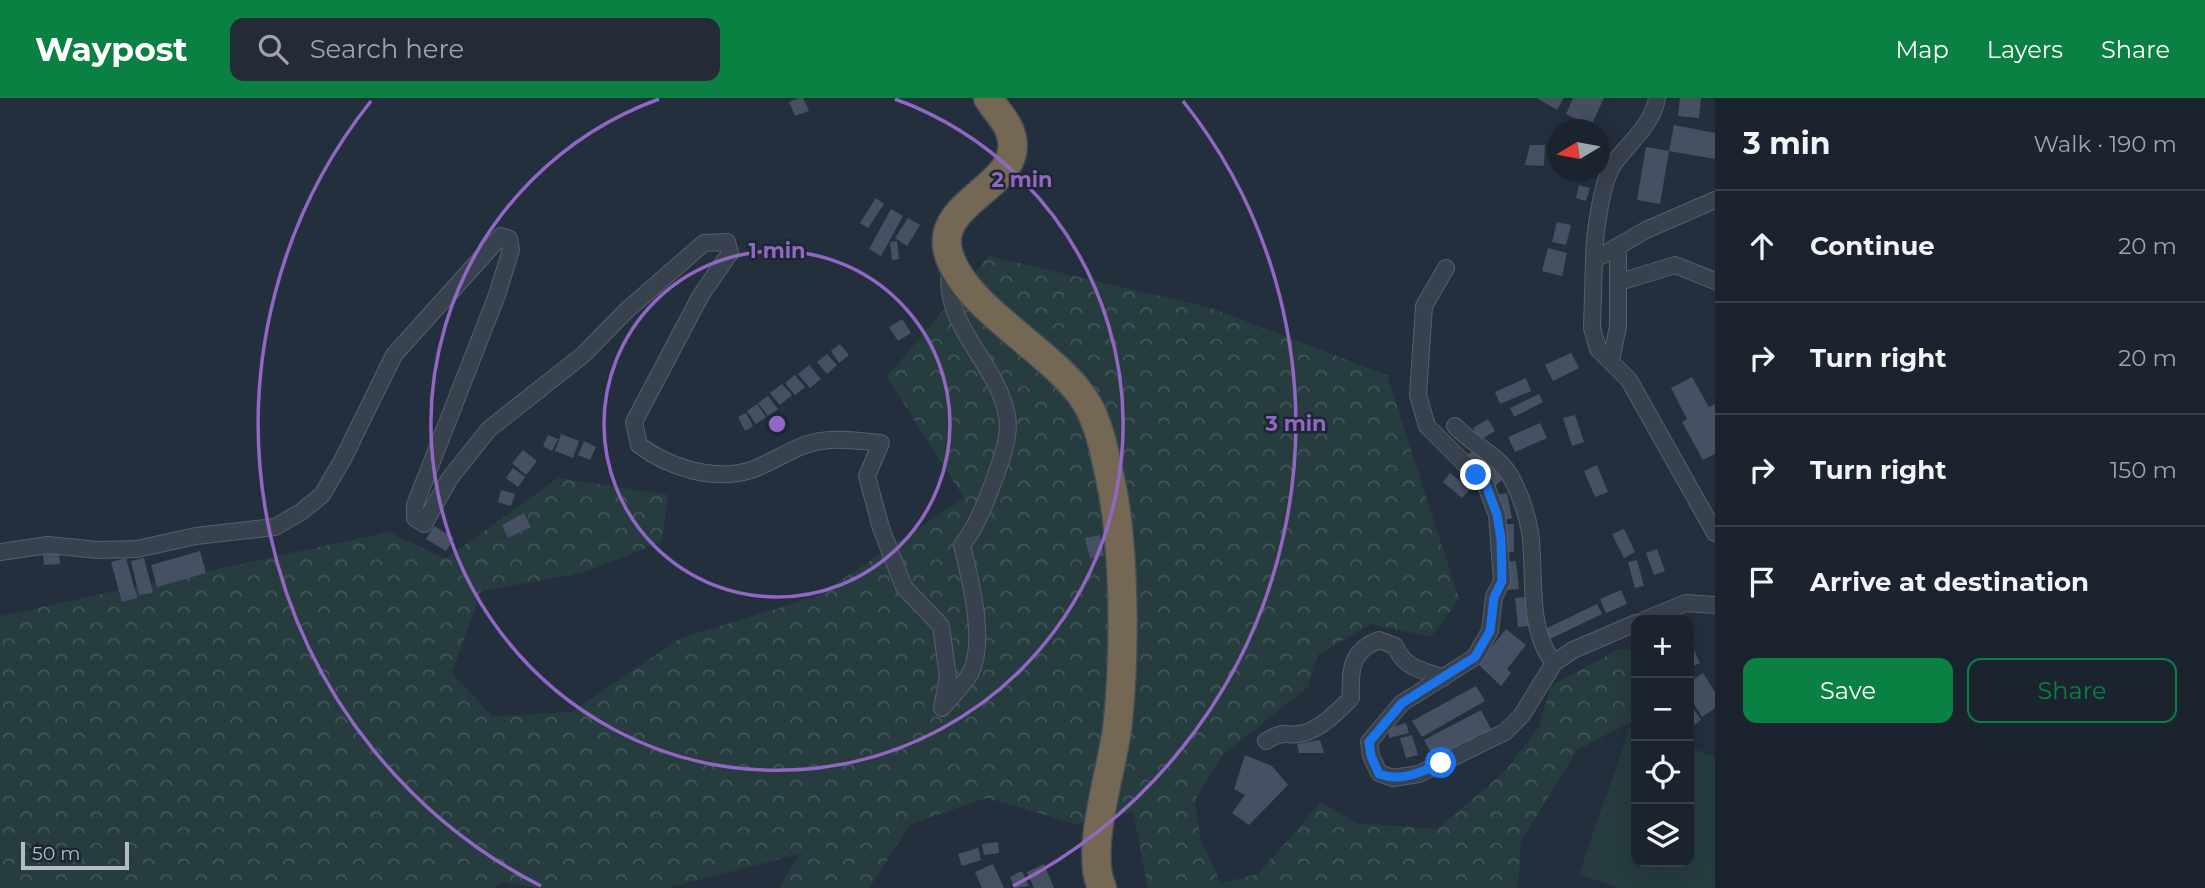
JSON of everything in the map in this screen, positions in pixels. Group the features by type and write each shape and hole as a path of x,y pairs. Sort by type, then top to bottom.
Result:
{"highway":[{"path":"988,98 1009,129 1012,158 999,176 951,221 946,235 951,264 967,286 1049,362 1086,402 1111,480 1119,563 1121,661 1118,722 1095,853 1102,888"}],"street":[{"path":"1657,98 1639,135 1612,167 1598,221 1592,328 1598,349 1629,380 1715,533"},
{"path":"1594,260 1646,230 1715,200"},
{"path":"0,552 48,545 98,550 137,549 196,536 275,527 301,512 322,495 344,459 394,355 501,236 509,239 510,250 496,295 415,505 415,519 424,524 450,478 489,429 583,355 626,310 704,243 727,242 730,253 702,295 634,422 639,445 658,460 711,474 749,471 819,441 851,439 881,443 867,476 881,528 904,587 941,626 948,677 942,708 970,674 976,629 971,579 962,545 976,527 1004,454 1008,418 999,391 959,325 947,291 951,264"},
{"path":"1611,361 1618,326 1618,246"},
{"path":"1620,282 1675,265 1715,281"},
{"path":"1446,268 1424,306 1418,395 1427,426 1486,485 1497,515 1502,581 1494,597 1490,631 1475,657 1402,703 1369,742 1371,756 1379,774 1392,778 1419,774 1505,732 1522,715 1553,663 1573,650 1631,626"},
{"path":"1455,426 1471,444 1492,455 1506,468 1523,504 1530,532 1539,639 1553,663"},
{"path":"1656,615 1686,603 1715,605"},
{"path":"1266,741 1280,732 1303,733 1338,711 1351,698 1350,674 1354,657 1362,648 1379,640 1395,646 1400,659 1412,669 1443,678"}],"green space":[{"path":"989,256 1211,308 1387,375 1459,599 1431,637 1371,624 1317,655 1308,687 1222,756 1195,800 1201,840 1221,883 1258,874 1321,802 1356,823 1438,829 1505,771 1539,727 1551,686 1619,649 1631,650 1631,722 1577,750 1521,841 1518,888 1148,888 1133,812 1076,824 987,798 911,824 869,888 779,888 799,854 667,888 535,888 502,882 494,888 0,888 0,616 389,532 445,559 558,478 668,495 662,542 582,573 481,591 452,673 492,716 572,712 679,639 817,596 964,498 887,377"},
{"path":"1630,727 1631,867 1694,867 1694,749 1715,757 1715,888 1619,888 1579,874"}],"building":[{"path":"803,98 809,111 795,116 789,102"},
{"path":"1537,98 1564,98 1557,110"},
{"path":"1573,98 1604,98 1594,119 1576,119 1566,114"},
{"path":"1680,98 1701,98 1699,118 1678,116"},
{"path":"1674,125 1715,133 1715,159 1669,151"},
{"path":"1530,145 1545,145 1544,166 1525,165"},
{"path":"1646,147 1669,151 1660,204 1637,200"},
{"path":"1579,185 1590,188 1586,201 1576,198"},
{"path":"876,198 884,204 868,228 860,223"},
{"path":"891,209 903,216 881,256 869,249"},
{"path":"908,218 920,225 907,246 895,238"},
{"path":"1557,222 1571,225 1566,245 1552,242"},
{"path":"897,241 899,259 892,260 890,242"},
{"path":"1548,248 1567,253 1562,276 1542,271"},
{"path":"902,319 911,333 898,341 889,327"},
{"path":"840,344 849,355 839,363 831,351"},
{"path":"1571,353 1579,368 1553,381 1545,365"},
{"path":"827,354 837,365 827,374 817,362"},
{"path":"809,365 821,379 810,388 798,374"},
{"path":"795,375 805,387 795,395 785,383"},
{"path":"1692,377 1709,407 1715,404 1715,454 1703,460 1682,422 1687,419 1671,388"},
{"path":"1526,378 1531,391 1500,404 1495,392"},
{"path":"782,384 792,395 780,405 770,393"},
{"path":"1539,394 1543,402 1514,417 1510,408"},
{"path":"768,396 778,409 768,416 758,403"},
{"path":"757,404 766,417 756,424 747,411"},
{"path":"746,413 753,426 745,431 738,417"},
{"path":"1575,415 1584,442 1572,446 1563,418"},
{"path":"1488,419 1495,431 1480,440 1473,428"},
{"path":"1540,423 1547,438 1515,452 1508,437"},
{"path":"561,434 579,441 573,458 555,451"},
{"path":"548,435 558,439 552,451 543,446"},
{"path":"584,441 596,447 590,460 578,455"},
{"path":"1475,448 1503,479 1493,488 1465,457"},
{"path":"523,450 537,461 526,475 512,463"},
{"path":"1597,465 1608,492 1595,497 1584,471"},
{"path":"513,468 525,477 518,487 506,478"},
{"path":"1450,473 1470,489 1462,498 1443,482"},
{"path":"501,490 515,494 511,506 498,502"},
{"path":"1507,493 1512,518 1501,521 1496,495"},
{"path":"524,513 531,527 508,538 502,525"},
{"path":"1503,524 1514,524 1514,552 1503,552"},
{"path":"434,526 454,538 446,551 426,539"},
{"path":"1624,529 1635,552 1624,558 1612,534"},
{"path":"1100,535 1104,556 1090,558 1085,538"},
{"path":"1657,549 1665,571 1654,575 1646,553"},
{"path":"200,551 206,573 157,587 151,565"},
{"path":"59,553 60,564 44,565 43,555"},
{"path":"126,558 137,598 122,602 111,562"},
{"path":"144,558 153,593 139,595 131,561"},
{"path":"1637,560 1644,586 1635,588 1628,562"},
{"path":"1516,561 1519,589 1506,590 1503,562"},
{"path":"1621,590 1627,604 1606,613 1600,599"},
{"path":"1526,597 1529,626 1518,627 1515,598"},
{"path":"1597,604 1602,614 1546,641 1541,631"},
{"path":"1506,629 1526,645 1507,669 1511,673 1501,686 1478,664"},
{"path":"1694,650 1700,663 1694,666"},
{"path":"1703,673 1715,692 1715,708 1702,717 1694,704 1694,679"},
{"path":"1476,686 1485,701 1422,737 1412,721"},
{"path":"1481,710 1492,731 1435,760 1424,740"},
{"path":"1694,710 1701,720 1694,725"},
{"path":"1406,723 1409,733 1389,738 1388,728"},
{"path":"1412,735 1418,755 1406,758 1400,738"},
{"path":"1320,740 1324,753 1299,753 1297,744"},
{"path":"1245,755 1272,766 1288,785 1249,825 1232,813 1245,795 1234,789"},
{"path":"998,842 999,853 984,855 982,844"},
{"path":"978,848 981,860 962,866 958,854"},
{"path":"993,864 1004,888 982,888 975,872"},
{"path":"1044,864 1054,888 1034,888 1027,872"},
{"path":"1022,871 1029,886 1015,888 1010,877"}],"route":[{"path":"1441,763 1419,774 1392,778 1379,774 1371,756 1369,742 1402,703 1475,657 1490,631 1494,597 1502,581 1501,539 1497,515 1486,485 1476,475"}]}
